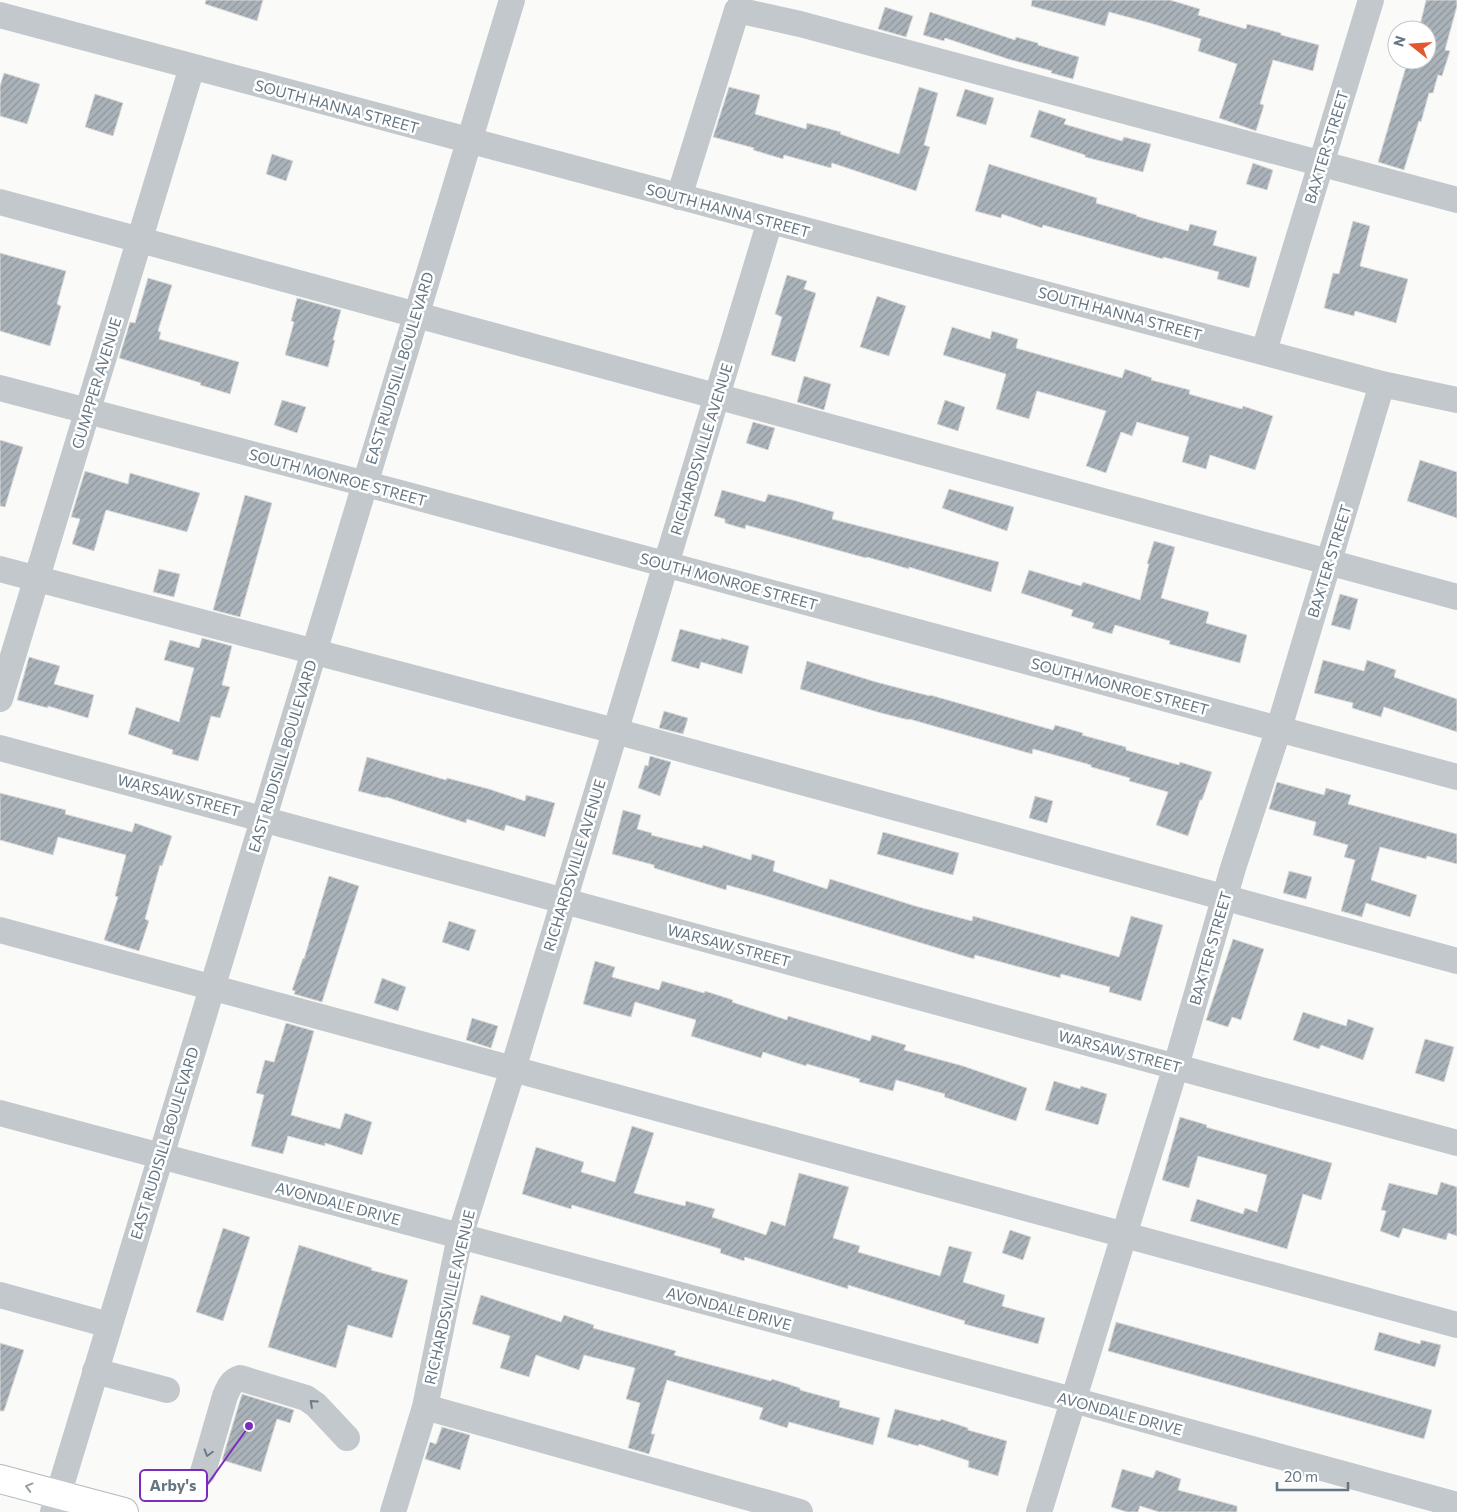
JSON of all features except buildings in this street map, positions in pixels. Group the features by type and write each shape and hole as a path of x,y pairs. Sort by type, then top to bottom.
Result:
{"highway":[{"path":"0,1479 55,1503 124,1512"}],"street":[{"name":"EAST RUDISILL BOULEVARD","path":"55,1503 512,0"},
{"name":"BAXTER STREET","path":"1264,351 1371,0"},
{"path":"679,197 738,5 819,30 1457,200"},
{"name":"SOUTH HANNA STREET","path":"0,15 1382,384 1457,400"},
{"name":"GUMPPER AVENUE","path":"0,699 192,67"},
{"path":"0,202 1457,597"},
{"name":"RICHARDSVILLE AVENUE","path":"393,1512 400,1452 424,1408 460,1236 513,1069 770,221"},
{"name":"BAXTER STREET","path":"1039,1512 1176,1066 1224,897 1279,728 1382,384"},
{"name":"SOUTH MONROE STREET","path":"0,388 364,483 1457,777"},
{"path":"0,569 615,731 1457,961"},
{"name":"WARSAW STREET","path":"0,748 1457,1143"},
{"path":"0,930 1457,1325"},
{"name":"AVONDALE DRIVE","path":"0,1113 1073,1400 1457,1505"},
{"path":"0,1295 109,1325"},
{"path":"95,1371 167,1390"},
{"path":"203,1472 225,1396 235,1380 240,1378 306,1398 316,1405 347,1438"},
{"path":"424,1408 800,1512"}],"place":[{"name":"Arby's","path":"249,1426"}]}
